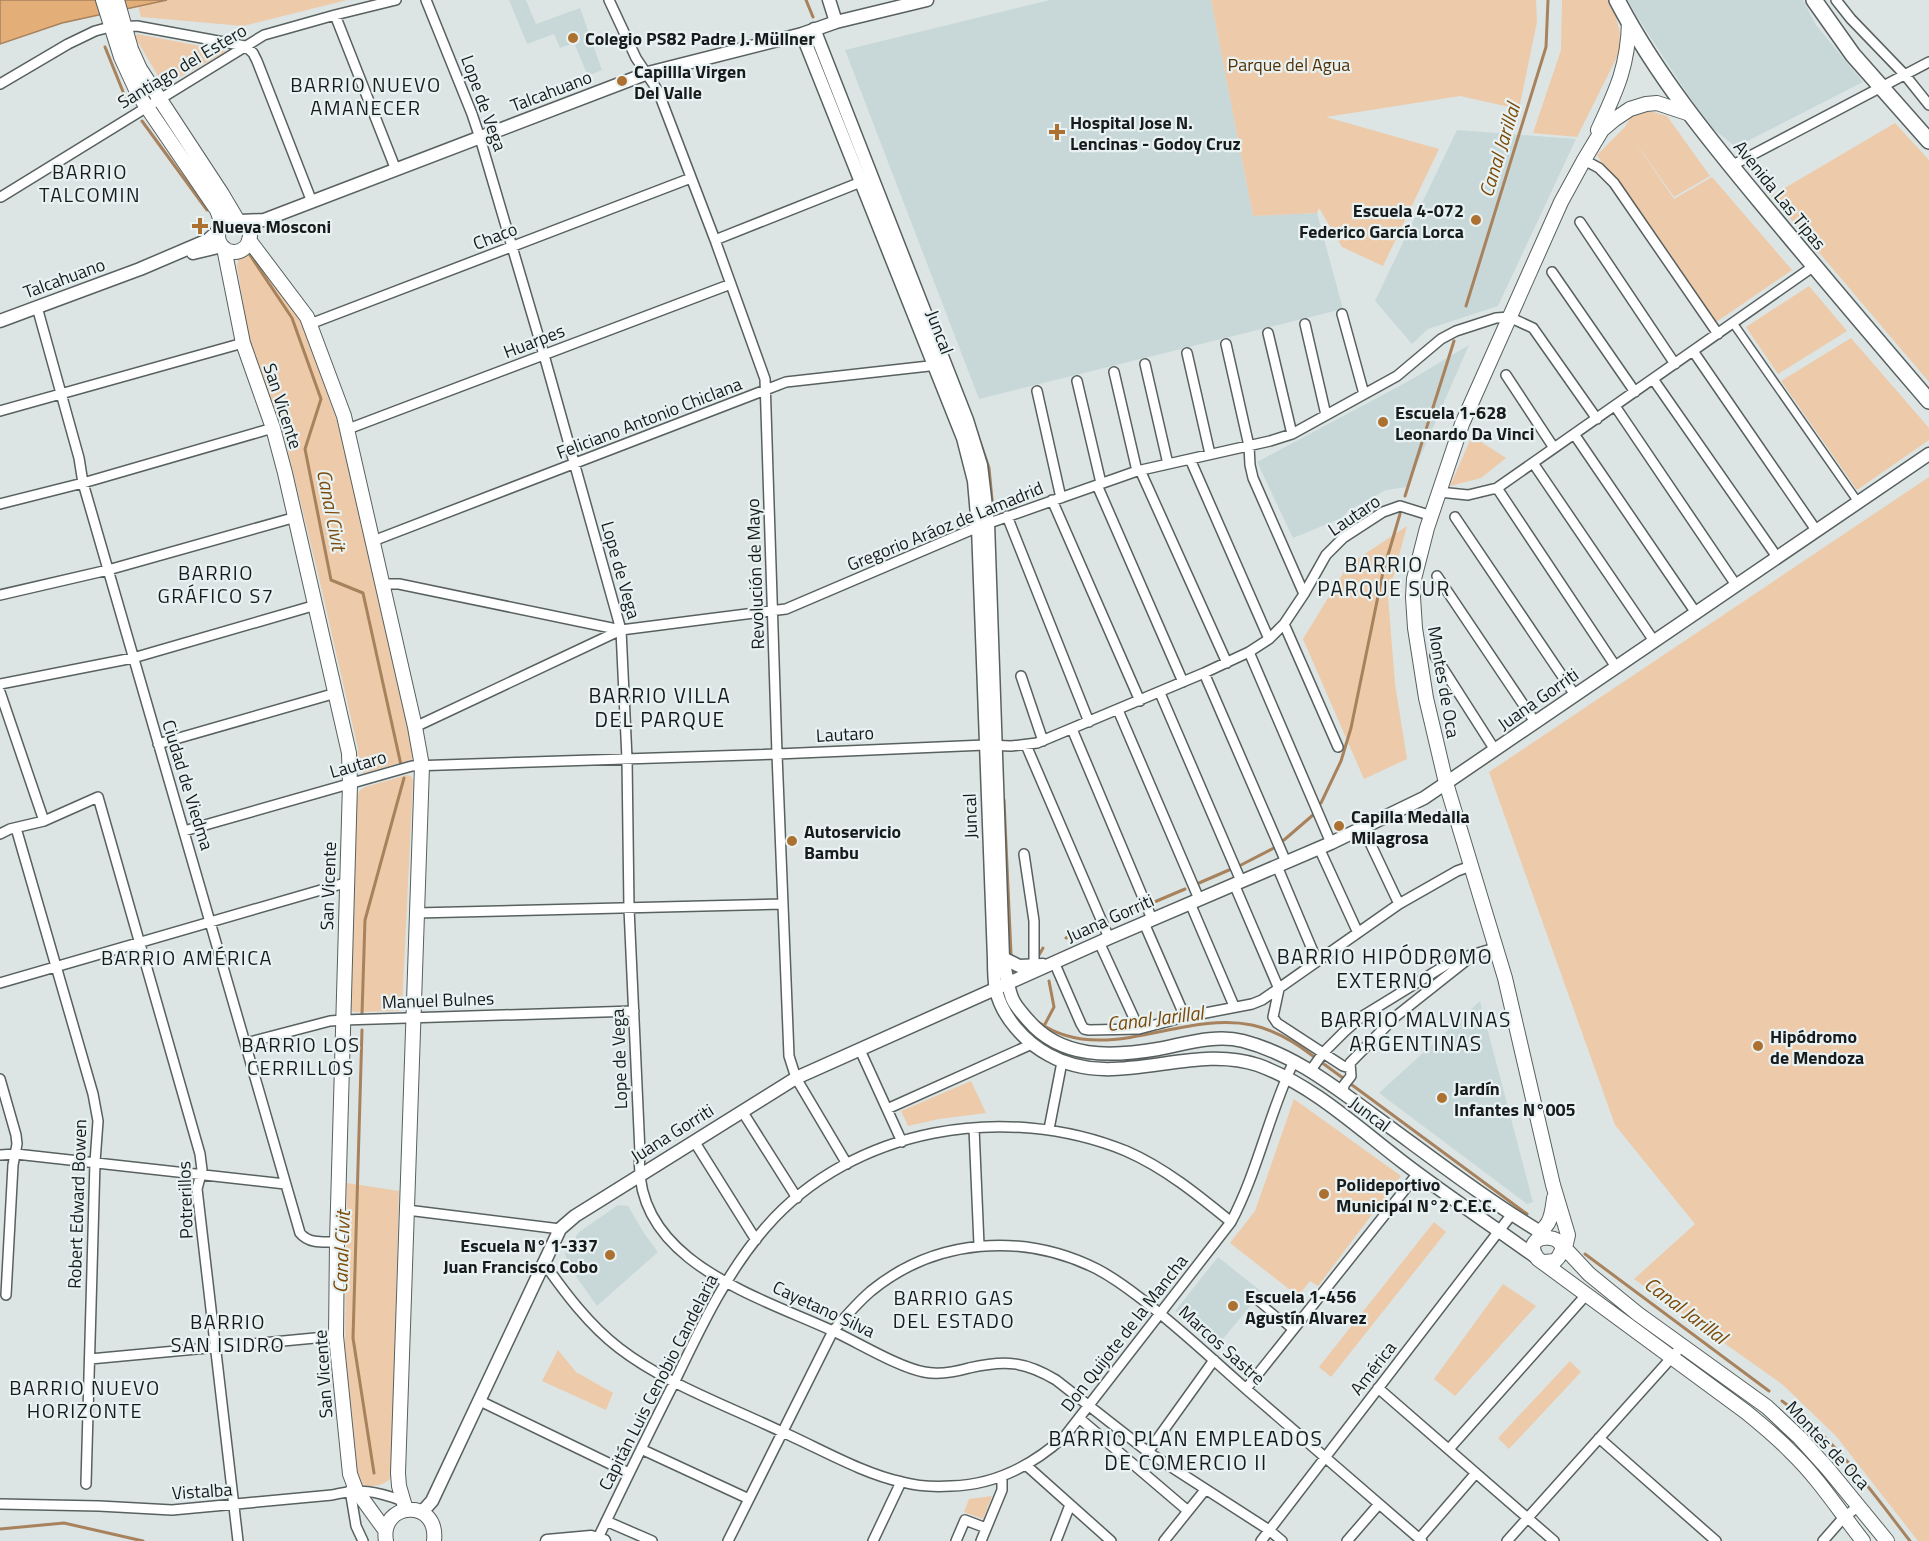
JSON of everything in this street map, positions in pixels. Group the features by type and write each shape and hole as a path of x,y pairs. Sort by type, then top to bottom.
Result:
{"highway":[{"name":"Avenida Las Tipas","path":"1617,0 1690,114 1814,266 1929,401"},
{"path":"1815,0 1847,49 1929,141"}],"main road":[{"path":"111,6 129,77 145,107 217,210 220,218 218,238 223,247 234,252 247,244 249,238"},
{"name":"Montes de Oca","path":"1584,160 1619,84 1629,45 1629,22"},
{"path":"117,26 158,99 239,221 247,228 249,238 310,324 348,429 415,727 422,766 399,1473 399,1486 404,1506"},
{"name":"Montes de Oca","path":"1552,1242 1568,1235 1555,1193 1504,978 1446,783 1424,687 1413,597 1418,560 1462,424 1561,202 1584,160 1602,130 1630,109 1657,103 1690,114"},
{"path":"220,229 227,221 239,221"},
{"name":"San Vicente","path":"223,247 243,343 273,428 296,517 348,749 350,784 345,883 336,1336 353,1490 386,1536"},
{"name":"Montes de Oca","path":"1555,1193 1550,1219 1546,1225 1552,1242 1682,1346 1767,1407 1800,1438 1887,1541"},
{"path":"1552,1242 1555,1261 1540,1260 1534,1248 1552,1242"},
{"name":"Montes de Oca","path":"1540,1260 1773,1434 1794,1454 1863,1541"},
{"path":"404,1506 423,1512 429,1518 433,1525 435,1541"},
{"path":"386,1536 393,1516 404,1506"}],"street":[{"name":"Santiago del Estero","path":"1,196 269,33 396,0"},
{"name":"Lope de Vega","path":"426,0 480,138 513,246 621,630 627,759 629,908 638,1175"},
{"name":"Revolución de Mayo","path":"609,0 636,58 658,91 762,367 766,390 789,1056 796,1078 847,1164"},
{"path":"829,0 836,22"},
{"name":"Talcahuano","path":"239,221 264,220 648,73 927,0"},
{"path":"1836,0 1851,19 1905,75 1929,105"},
{"path":"335,15 396,170"},
{"path":"0,84 68,44 95,31 117,26 137,26 245,46 257,61 312,202"},
{"name":"Juncal","path":"814,29 867,180 939,365 970,461 983,525 996,989 1010,1022 1032,1044 1062,1062 1081,1068 1149,1067 1203,1059 1232,1059 1257,1065 1286,1078 1313,1094 1540,1260"},
{"name":"Juncal","path":"802,34 867,180"},
{"path":"1731,166 1929,62"},
{"path":"1584,160 1599,168 1614,183 1718,333"},
{"name":"Chaco","path":"310,324 691,178"},
{"path":"715,240 867,180"},
{"name":"Talcahuano","path":"249,238 264,220"},
{"path":"1580,222 1675,364"},
{"name":"Talcahuano","path":"0,321 140,269 208,240 220,229"},
{"name":"Talcahuano","path":"140,269 223,247"},
{"path":"1439,492 1468,495 1497,488 1814,266"},
{"path":"1552,272 1635,392"},
{"name":"Huarpes","path":"348,429 731,284"},
{"name":"Ciudad de Viedma","path":"37,307 79,458 83,483 300,1233 304,1239 311,1241 337,1242"},
{"path":"1342,314 1364,394"},
{"path":"1509,317 1533,328 1597,418"},
{"name":"Gregorio Aráoz de Lamadrid","path":"415,727 621,630 786,609 983,525 1138,470 1249,446 1292,434 1397,376 1441,339 1456,331 1496,318 1509,317"},
{"path":"1733,323 1858,502"},
{"path":"1305,324 1326,415"},
{"path":"1268,333 1292,434"},
{"path":"0,411 243,343"},
{"path":"1226,344 1249,446 1253,478 1304,594"},
{"path":"1693,351 1816,530"},
{"path":"1187,353 1210,454"},
{"path":"1145,364 1168,464"},
{"name":"Feliciano Antonio Chiclana","path":"373,541 786,382 939,365"},
{"path":"1114,372 1138,470 1227,663"},
{"path":"1506,375 1554,448"},
{"path":"1653,379 1777,557"},
{"path":"1077,381 1099,484 1183,682"},
{"path":"1037,391 1056,499 1140,701"},
{"path":"1615,406 1736,585"},
{"path":"0,504 83,483 273,428"},
{"path":"1574,434 1696,612"},
{"name":"Juana Gorriti","path":"423,1512 432,1501 560,1228 575,1216 796,1078 1104,940 1325,846 1424,798 1929,454"},
{"path":"1190,459 1269,639"},
{"path":"1533,463 1654,640"},
{"path":"1497,488 1616,667"},
{"name":"Lautaro","path":"184,831 412,766 990,745 1026,746 1160,693 1249,652 1269,639 1284,624 1326,555 1343,538 1383,512 1400,506 1432,516"},
{"path":"1007,516 1089,722"},
{"path":"0,595 108,570 296,517"},
{"path":"1455,518 1575,695"},
{"path":"1437,576 1535,722"},
{"path":"383,584 399,584 621,630"},
{"path":"0,684 133,658 316,604"},
{"path":"1284,624 1338,747"},
{"path":"1249,652 1358,933"},
{"path":"1435,656 1495,750"},
{"path":"1204,673 1281,864 1317,961"},
{"path":"1021,676 1043,741"},
{"path":"0,692 44,821 0,834"},
{"path":"158,744 336,693"},
{"path":"1160,693 1279,988 1273,1017 1276,1023 1343,1066 1350,1068"},
{"path":"1118,710 1195,901 1234,1006"},
{"path":"1072,729 1185,1017"},
{"name":"Juncal","path":"990,745 1003,958 1012,999 1034,1026 1049,1039 1068,1048 1113,1053 1155,1049 1200,1040 1240,1040 1260,1046 1311,1070 1552,1242"},
{"path":"1026,746 1139,1029"},
{"name":"Potrerillos","path":"44,821 98,797 200,1154 201,1175 197,1189 238,1541"},
{"name":"Robert Edward Bowen","path":"16,828 98,1121 86,1484"},
{"path":"1363,828 1398,904"},
{"path":"1024,854 1034,921 1034,966"},
{"path":"1003,958 1019,966 1052,963 1084,1029 1139,1029 1262,1000 1398,904 1457,871 1471,866"},
{"path":"0,983 345,883"},
{"path":"416,913 783,904"},
{"path":"1311,1070 1323,1053 1361,1017 1455,960 1495,948"},
{"path":"1343,1093 1344,1085 1351,1076 1350,1063 1395,1017 1473,954"},
{"name":"Manuel Bulnes","path":"246,1043 330,1021 634,1011"},
{"path":"887,1109 1032,1044"},
{"path":"860,1050 902,1142"},
{"name":"Don Quijote de la Mancha","path":"544,1263 573,1301 617,1347 674,1381 839,1458 901,1482 955,1486 1002,1477 1027,1466 1065,1436 1230,1222 1241,1202 1294,1061"},
{"path":"1049,1129 1062,1062"},
{"path":"0,1079 16,1135 16,1154 5,1241 6,1295"},
{"path":"742,1111 797,1198"},
{"name":"Capitán Luis Cenobio Candelaria","path":"601,1540 606,1521 629,1473 694,1340 725,1283 756,1240 777,1216 820,1180 847,1164 902,1142 936,1133 1014,1126 1049,1129 1092,1140 1141,1158 1173,1176 1230,1222"},
{"path":"974,1128 979,1245"},
{"path":"694,1141 756,1240"},
{"path":"0,1155 16,1154 95,1162 285,1184"},
{"path":"1246,1389 1418,1173"},
{"name":"Cayetano Silva","path":"638,1175 644,1197 662,1231 684,1254 725,1283 910,1368 925,1372 956,1371 1002,1362 1026,1365 1042,1371 1148,1452 1269,1530 1282,1541"},
{"path":"407,1210 560,1228"},
{"name":"América","path":"1261,1541 1512,1214"},
{"name":"Marcos Sastre","path":"728,1541 833,1331 870,1292 901,1271 932,1257 979,1245 1024,1246 1050,1251 1099,1270 1119,1282 1160,1313 1420,1540"},
{"path":"1449,1449 1586,1295"},
{"path":"1259,1302 1293,1330"},
{"path":"90,1359 336,1336"},
{"path":"1506,1541 1682,1346"},
{"path":"1148,1452 1214,1360"},
{"path":"1378,1388 1554,1541"},
{"path":"480,1401 629,1473"},
{"path":"1079,1418 1188,1511"},
{"path":"1599,1438 1716,1541"},
{"path":"641,1449 749,1499"},
{"path":"1027,1466 1111,1541"},
{"path":"1420,1540 1476,1473"},
{"path":"981,1541 1002,1490 1002,1477"},
{"path":"873,1541 901,1482"},
{"name":"Vistalba","path":"0,1504 172,1510 332,1495 353,1490 380,1493 404,1506"},
{"name":"San Vicente","path":"353,1490 356,1526 363,1541"},
{"path":"1164,1541 1205,1490"},
{"path":"1347,1541 1379,1504"},
{"path":"1056,1541 1070,1505"},
{"path":"1823,1541 1844,1517 1859,1506"},
{"path":"956,1541 965,1520 986,1528"},
{"path":"606,1521 652,1541"},
{"path":"548,1541 579,1537 601,1540"}],"shaded area":[{"path":"0,0 167,0 62,23 0,44"},
{"name":"Colegio PS82 Padre J. Müllner","path":"509,0 526,0 536,24 580,8 602,70 588,76 574,43 560,48 554,34 527,44"},
{"name":"Hospital Jose N. Lencinas - Godoy Cruz","path":"1050,0 1211,0 1253,216 1317,213 1343,309 979,399 845,50"},
{"path":"1628,0 1803,0 1816,25 1863,82 1736,147 1707,124"},
{"name":"Escuela 4-072 Federico García Lorca","path":"1457,130 1576,139 1498,306 1428,329 1412,344 1375,301"},
{"name":"Escuela 1-628 Leonardo Da Vinci","path":"1469,345 1407,487 1386,490 1348,511 1342,518 1293,538 1257,462 1407,382"},
{"path":"1480,1001 1533,1202 1527,1204 1379,1093"},
{"name":"Escuela N° 1-337 Juan Francisco Cobo","path":"618,1205 628,1206 658,1252 597,1306 568,1265 565,1253 579,1232"},
{"path":"1218,1257 1262,1292 1218,1345 1175,1311"}],"green space":[{"path":"167,0 347,0 243,26 141,17 138,6"},
{"name":"Parque del Agua","path":"1211,0 1536,0 1537,22 1519,109 1460,96 1326,117 1439,149 1383,266 1342,247 1319,208 1317,213 1253,216"},
{"path":"1562,0 1608,0 1620,33 1618,55 1577,137 1533,133 1561,50"},
{"path":"137,34 227,51 164,86 135,37"},
{"path":"1650,111 1667,116 1710,176 1674,197 1630,135 1674,199 1712,177 1792,270 1712,325 1597,155 1625,127 1631,117"},
{"path":"1895,123 1929,160 1929,382 1771,196"},
{"path":"247,254 253,256 301,321 341,432 413,753 412,759 408,761 363,773 357,768 358,749 286,443 250,346 237,266 239,258"},
{"path":"1809,286 1847,331 1778,374 1746,327"},
{"path":"1851,338 1929,428 1929,440 1857,490 1781,381"},
{"path":"1472,436 1506,458 1481,478 1450,486"},
{"name":"Hipódromo de Mendoza","path":"1929,477 1929,1541 1918,1541 1836,1436 1783,1385 1634,1279 1695,1224 1615,1125 1489,772"},
{"path":"1407,526 1388,596 1395,684 1407,759 1364,779 1303,639 1348,565"},
{"path":"407,775 411,776 413,781 402,1008 398,1011 354,1012 351,1007 357,796 365,787"},
{"path":"971,1081 986,1113 939,1119 908,1126 901,1111"},
{"name":"Polideportivo Municipal N°2 C.E.C.","path":"1294,1099 1401,1176 1318,1286 1310,1281 1298,1296 1230,1243 1255,1211"},
{"path":"347,1183 399,1191 391,1477 382,1484 373,1486 361,1484 358,1477 345,1347"},
{"path":"1434,1222 1446,1232 1331,1377 1319,1367"},
{"path":"1503,1284 1536,1306 1455,1396 1434,1379"},
{"path":"558,1350 576,1372 613,1393 606,1410 542,1381"},
{"path":"1570,1361 1581,1372 1509,1449 1498,1438"},
{"path":"992,1496 983,1519 964,1512 969,1499"}],"waterway":[{"path":"806,0 813,17"},
{"name":"Canal Jarillal","path":"1466,306 1546,47 1548,0"},
{"name":"Canal Civit","path":"105,47 128,104"},
{"name":"Canal Civit","path":"142,121 207,210"},
{"name":"Canal Civit","path":"250,255 292,318 321,399 305,449 331,580 363,593 401,765"},
{"name":"Canal Jarillal","path":"1405,496 1454,341"},
{"path":"976,430 989,468 993,510"},
{"path":"1321,803 1341,761 1351,728 1383,572 1400,514"},
{"name":"Canal Civit","path":"362,1014 365,920 404,778"},
{"path":"1004,800 1011,954"},
{"path":"1284,840 1313,815"},
{"path":"1241,865 1274,848"},
{"path":"1199,883 1229,870"},
{"path":"1152,903 1185,889"},
{"path":"1111,920 1140,908"},
{"path":"1066,938 1099,925"},
{"path":"1039,955 1043,948"},
{"name":"Canal Jarillal","path":"1044,1026 1054,1007 1049,981"},
{"name":"Canal Jarillal","path":"1038,1022 1063,1035 1089,1040 1116,1039 1225,1022 1252,1025 1284,1037 1313,1056"},
{"name":"Canal Civit","path":"362,1030 353,1338 374,1473"},
{"path":"1321,1062 1343,1078"},
{"name":"Canal Jarillal","path":"1348,1082 1527,1214"},
{"name":"Canal Jarillal","path":"1585,1254 1769,1391"},
{"name":"Canal Jarillal","path":"1782,1401 1801,1415 1835,1448 1910,1541"},
{"path":"0,1529 64,1523 143,1541"}],"place":[{"name":"Colegio PS82 Padre J. Müllner","path":"573,38"},
{"name":"Capillla Virgen Del Valle","path":"622,81"},
{"name":"Hospital Jose N. Lencinas - Godoy Cruz","path":"1057,132"},
{"name":"Escuela 4-072 Federico García Lorca","path":"1476,220"},
{"name":"Nueva Mosconi","path":"200,226"},
{"name":"Escuela 1-628 Leonardo Da Vinci","path":"1383,422"},
{"name":"Capilla Medalla Milagrosa","path":"1339,826"},
{"name":"Autoservicio Bambu","path":"792,841"},
{"name":"Hipódromo de Mendoza","path":"1758,1046"},
{"name":"Jardín Infantes N°005","path":"1442,1098"},
{"name":"Polideportivo Municipal N°2 C.E.C.","path":"1324,1194"},
{"name":"Escuela N° 1-337 Juan Francisco Cobo","path":"610,1255"},
{"name":"Escuela 1-456 Agustín Alvarez","path":"1233,1306"}],"district":[{"name":"BARRIO NUEVO AMANECER","path":"366,96"},
{"name":"BARRIO TALCOMIN","path":"90,182"},
{"name":"BARRIO PARQUE SUR","path":"1384,576"},
{"name":"BARRIO GRÁFICO S7","path":"216,584"},
{"name":"BARRIO VILLA DEL PARQUE","path":"660,707"},
{"name":"BARRIO AMÉRICA","path":"187,957"},
{"name":"BARRIO HIPÓDROMO EXTERNO","path":"1385,968"},
{"name":"BARRIO MALVINAS ARGENTINAS","path":"1416,1031"},
{"name":"BARRIO LOS CERRILLOS","path":"301,1056"},
{"name":"BARRIO GAS DEL ESTADO","path":"954,1308"},
{"name":"BARRIO SAN ISIDRO","path":"228,1332"},
{"name":"BARRIO NUEVO HORIZONTE","path":"85,1398"},
{"name":"BARRIO PLAN EMPLEADOS DE COMERCIO II","path":"1186,1450"}]}
